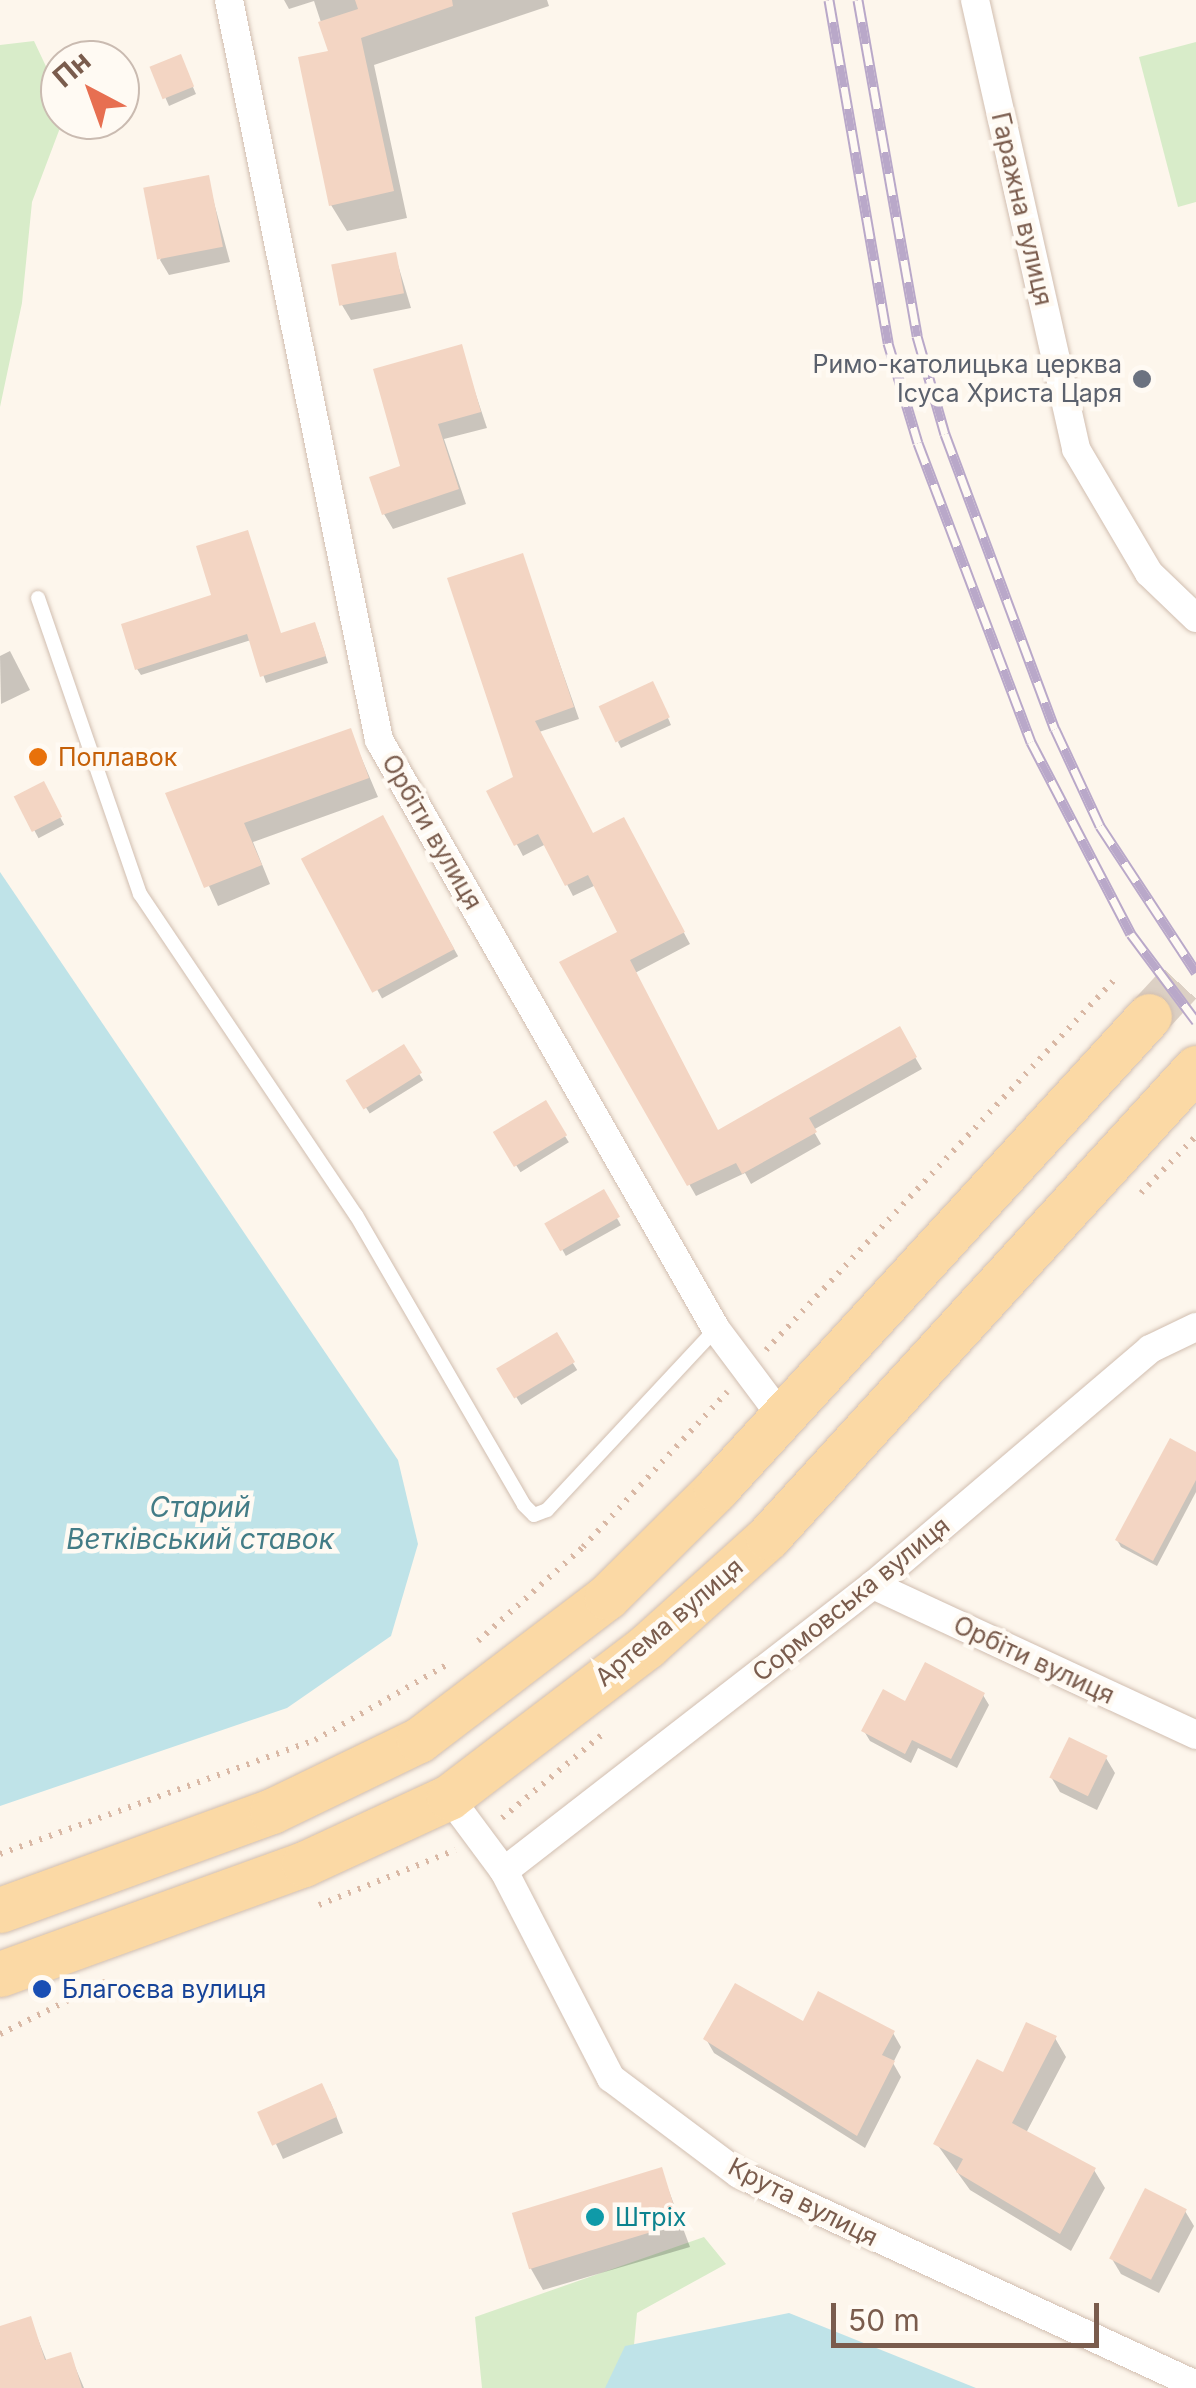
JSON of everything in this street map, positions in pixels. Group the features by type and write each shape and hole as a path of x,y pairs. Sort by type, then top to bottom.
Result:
{"main road":[{"path":"0,1910 272,1811 420,1740 607,1596 781,1416 1149,1016"},
{"name":"Артема вулиця","path":"0,1974 304,1864 449,1797 647,1646 768,1536 1196,1068"}],"street":[{"name":"Орбіти вулиця","path":"229,0 379,740 716,1328 781,1416"},
{"name":"Гаражна вулиця","path":"975,0 1076,449 1149,572 1196,618"},
{"name":"Сормовська вулиця","path":"504,1871 873,1585 1150,1349 1196,1327"},
{"name":"Орбіти вулиця","path":"873,1585 1196,1736"},
{"name":"Крута вулиця","path":"449,1797 504,1871 611,2078 740,2174 1196,2385"}],"lane":[{"path":"38,598 140,894 356,1215 524,1505 534,1514 547,1510 716,1328"}],"green space":[{"path":"34,41 40,54 40,140 55,140 32,202 22,303 0,407 0,45"},
{"path":"1196,42 1196,202 1178,207 1139,57"},
{"path":"704,2237 726,2264 637,2313 630,2388 482,2388 475,2317"}],"water":[{"name":"Старий Ветківський ставок","path":"0,872 398,1460 418,1544 391,1636 287,1708 0,1806"},
{"path":"789,2313 976,2388 605,2388 625,2346"}],"building":[{"path":"355,0 452,0 453,6 361,38 394,191 329,206 298,57 328,51 318,22 358,9"},
{"path":"181,54 194,86 163,99 149,67"},
{"path":"209,175 223,247 157,259 143,188"},
{"path":"396,252 404,293 339,306 331,265"},
{"path":"462,344 481,412 438,424 459,489 382,515 369,477 400,466 373,369"},
{"path":"248,530 281,633 315,622 326,656 260,677 247,634 135,670 121,624 211,595 196,546"},
{"path":"523,553 574,707 535,721 593,833 624,817 685,932 630,960 718,1130 900,1026 917,1057 809,1118 817,1132 742,1174 736,1163 687,1186 559,962 617,932 588,875 565,886 538,834 514,846 486,791 513,777 447,578"},
{"path":"653,681 670,717 616,743 599,706"},
{"path":"351,728 369,778 244,823 262,865 204,888 165,793"},
{"path":"44,781 62,817 32,832 14,796"},
{"path":"383,815 454,949 372,993 301,859"},
{"path":"404,1044 422,1073 364,1109 345,1081"},
{"path":"546,1100 567,1135 514,1167 493,1132"},
{"path":"604,1189 620,1217 560,1251 544,1224"},
{"path":"557,1332 575,1362 514,1399 496,1369"},
{"path":"1170,1438 1196,1452 1196,1480 1153,1561 1115,1540"},
{"path":"925,1662 985,1693 951,1759 912,1740 905,1754 861,1731 883,1689 905,1701"},
{"path":"1069,1737 1108,1756 1088,1796 1049,1777"},
{"path":"735,1983 803,2021 818,1991 895,2031 882,2055 895,2061 857,2136 703,2039"},
{"path":"1026,2022 1057,2036 1012,2123 1096,2168 1060,2234 956,2172 963,2159 933,2144 977,2059 1003,2072"},
{"path":"322,2083 337,2117 272,2146 257,2112"},
{"name":"Штріх","path":"662,2167 679,2223 529,2269 512,2213"},
{"path":"1145,2188 1187,2209 1151,2280 1109,2258"},
{"path":"31,2316 45,2360 71,2352 82,2388 0,2388 0,2326"}],"tunnel":[{"path":"1149,1016 1196,965"}],"railway":[{"path":"829,0 888,343 918,443 1031,742 1131,934 1196,1021"},
{"path":"858,0 917,336 945,434 1055,729 1100,826 1196,972"}],"place":[{"name":"Римо-католицька церква Ісуса Христа Царя","path":"1142,379"},
{"name":"Поплавок","path":"38,757"},
{"name":"Благоєва вулиця","path":"42,1989"},
{"name":"Штріх","path":"595,2217"}]}
